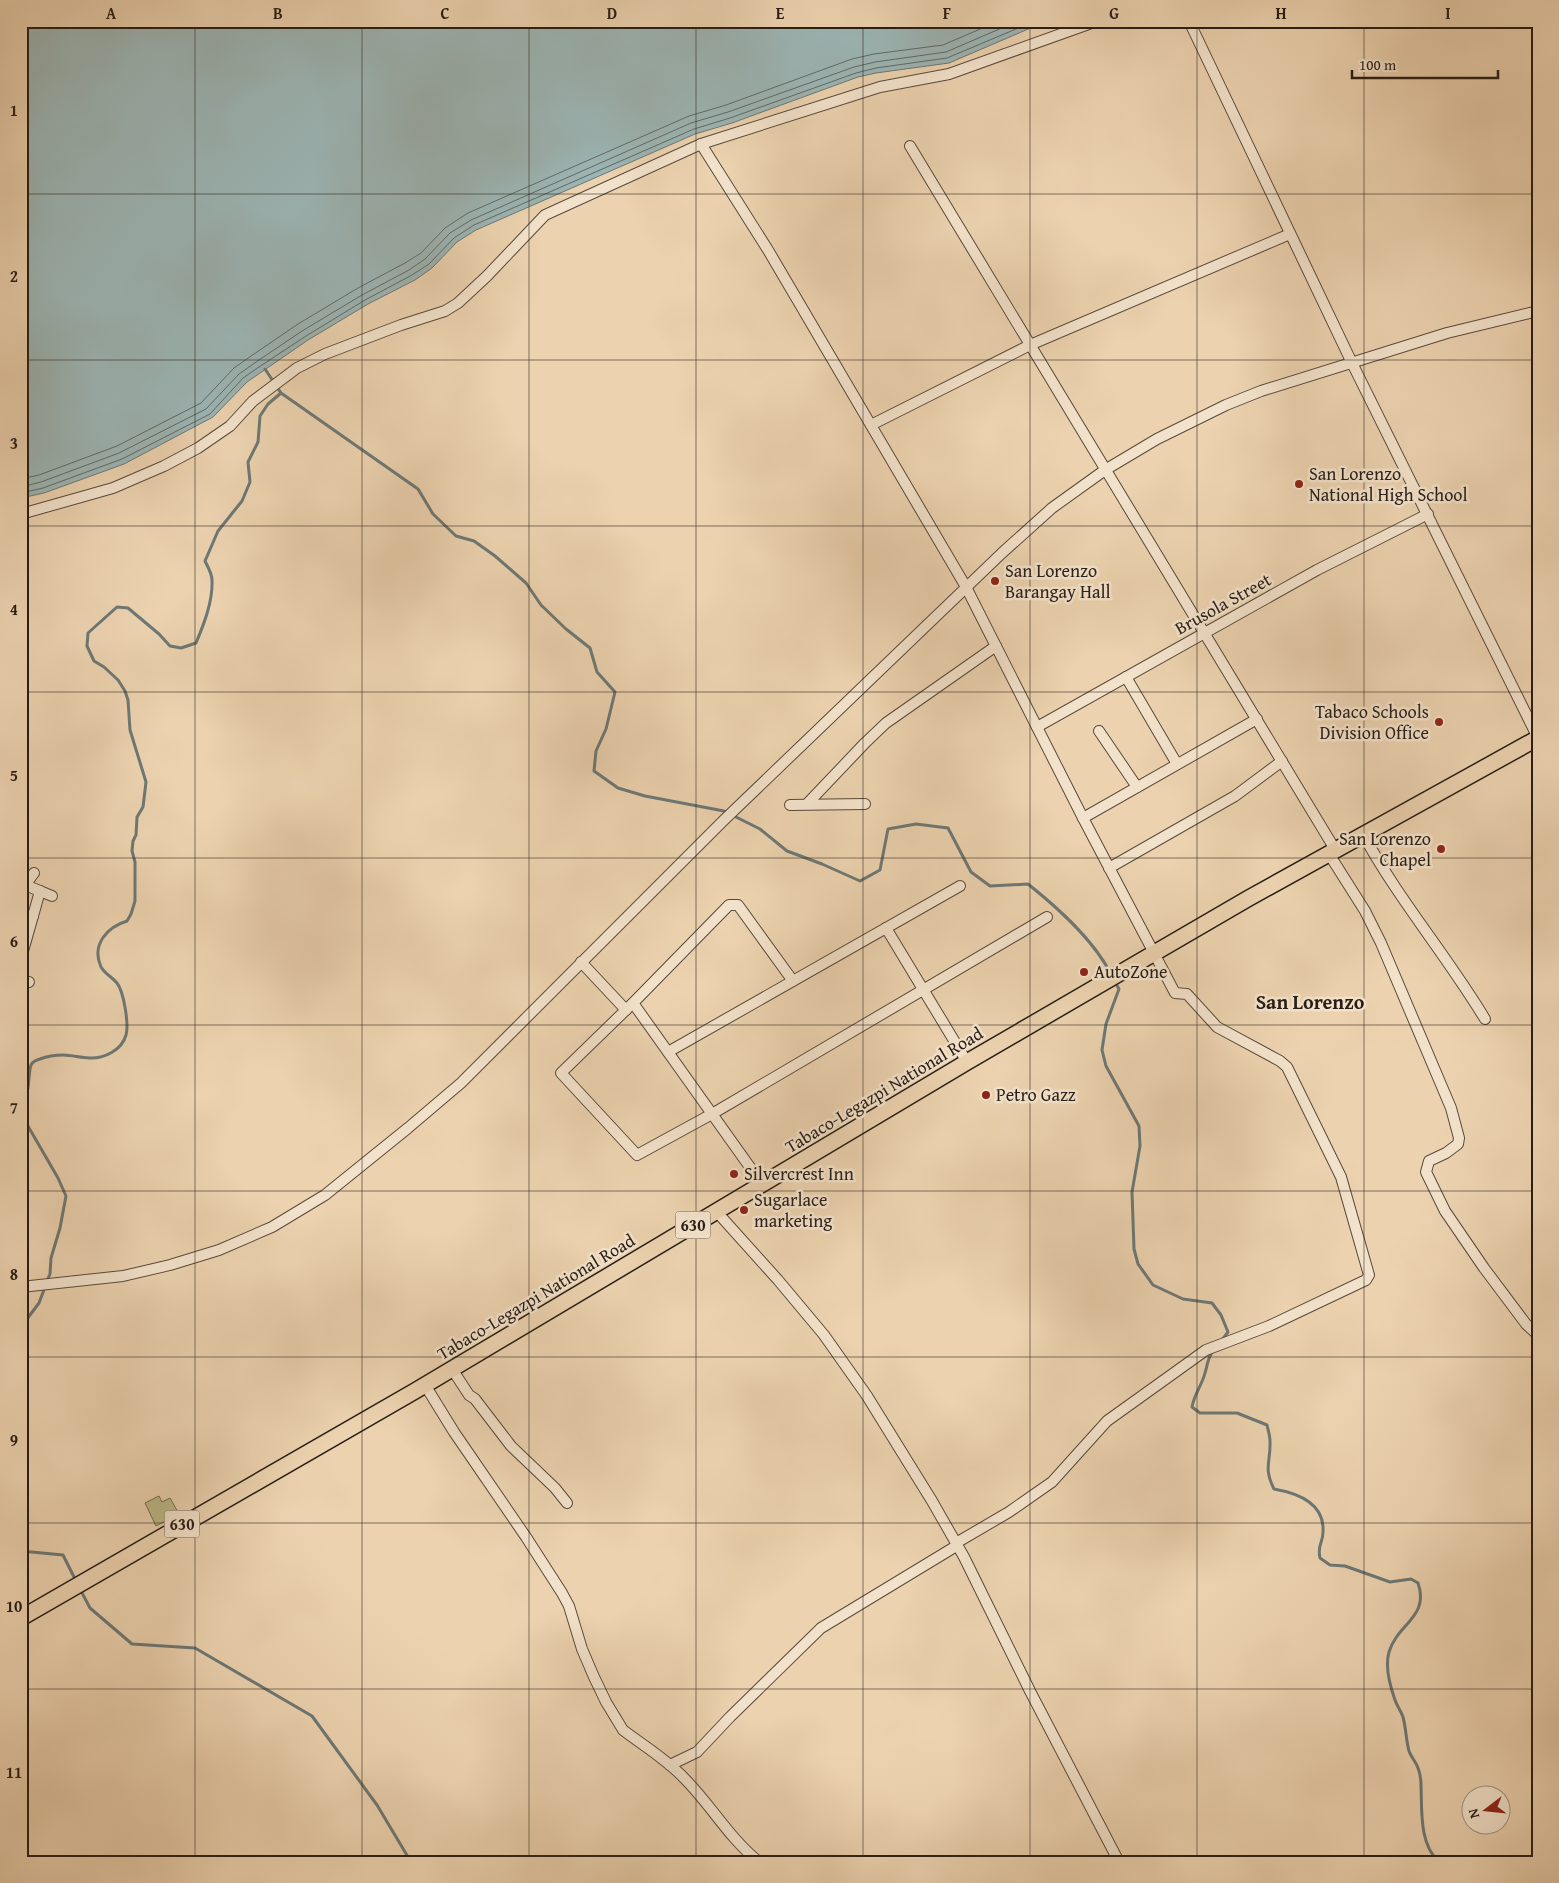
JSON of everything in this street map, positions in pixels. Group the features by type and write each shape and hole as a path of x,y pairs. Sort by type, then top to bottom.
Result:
{"main road":[{"name":"Tabaco-Legazpi National Road","path":"21,1618 425,1385 967,1062 1249,898 1538,738"}],"street":[{"path":"21,514 113,488 164,466 198,448 230,426 253,401 296,368 325,354 401,325 445,311 458,303 487,276 545,215 701,144 880,87 949,74 1098,21"},
{"path":"1189,21 1352,363 1538,738"},
{"path":"670,1765 697,1752 730,1716 821,1628 1009,1512 1052,1482 1107,1421 1206,1350 1269,1326 1366,1280 1369,1274 1341,1177 1287,1067 1280,1061 1217,1026 1187,994 1175,993 1083,818 966,587 768,250 701,144"},
{"path":"910,146 1282,761 1365,911 1381,943 1451,1108 1459,1138 1458,1144 1446,1153 1429,1161 1426,1172 1445,1211 1484,1268 1526,1324 1538,1335"},
{"path":"871,425 1030,346 1290,234"},
{"path":"21,1287 123,1276 178,1263 220,1250 272,1227 325,1194 408,1128 453,1089 724,820 966,587 1052,508 1106,470 1157,439 1226,405 1261,391 1447,333 1538,311"},
{"name":"Brusola Street","path":"1037,727 1317,570 1428,514"},
{"path":"807,804 886,723 996,646"},
{"path":"1126,677 1177,764"},
{"path":"1083,818 1257,719"},
{"path":"1099,731 1137,787"},
{"path":"1109,868 1235,796 1282,761"},
{"path":"790,805 865,804"},
{"path":"1364,836 1394,886 1466,988 1485,1019"},
{"path":"34,873 23,887 52,896"},
{"path":"668,1052 960,886"},
{"path":"21,958 40,891"},
{"path":"793,981 738,905 729,905 630,1007 561,1072 637,1155 712,1114 1047,917"},
{"path":"21,915 33,916"},
{"path":"886,928 967,1062"},
{"path":"581,962 630,1007 668,1052 762,1184"},
{"path":"716,1211 778,1280 829,1343 867,1396 957,1544 1030,1691 1119,1862"},
{"path":"452,1369 469,1394 475,1399 511,1446 554,1488 567,1504"},
{"path":"425,1385 454,1432 526,1537 566,1600 587,1662 612,1713 623,1730 670,1765 709,1806 740,1845 759,1862"}],"shaded area":[{"path":"159,1496 162,1502 170,1498 179,1514 156,1526 145,1503"}],"water":[{"path":"21,21 1047,21 949,63 858,77 732,123 695,134 476,230 457,242 432,268 415,280 368,304 308,340 247,382 213,417 124,464 44,493 21,498"}],"waterway":[{"path":"265,369 281,393 418,489 433,514 456,536 474,541 495,556 526,583 541,605 566,629 590,648 597,672 615,692 606,729 596,751 594,771 618,788 645,796 724,811 760,829 787,851 860,881 880,870 888,829 916,824 948,828 971,872 990,886 1028,884 1085,936 1111,974"},
{"path":"21,1093 28,1088 30,1067 35,1061 57,1055 89,1058 101,1057 121,1045 127,1030 120,987 104,972 98,959 98,951 107,932 127,921 135,901 135,862 132,851 136,835 137,817 143,807 146,782 130,730 128,700 125,691 118,680 104,667 94,661 87,646 88,633 117,607 128,608 159,634 170,646 181,648 196,643 205,620 212,588 210,570 205,561 218,531 242,501 250,482 248,462 258,442 260,416 268,404 281,393"},
{"path":"1115,982 1119,989 1106,1024 1102,1050 1106,1066 1139,1126 1140,1146 1132,1192 1134,1249 1138,1264 1153,1285 1183,1299 1212,1303 1221,1315 1228,1332 1222,1340"},
{"path":"21,1114 58,1178 66,1196 47,1281"},
{"path":"21,1327 39,1303 45,1287"},
{"path":"1213,1351 1192,1407 1200,1413 1237,1413 1267,1425 1270,1439 1268,1470 1274,1489 1292,1493 1308,1501 1319,1514 1323,1532 1319,1550 1320,1558 1330,1565 1345,1566 1390,1582 1411,1579 1418,1583 1421,1595 1420,1604 1411,1620 1393,1642 1389,1652 1388,1670 1393,1694 1403,1717 1409,1751 1419,1772 1425,1836 1428,1846 1439,1862"},
{"path":"21,1551 63,1555 76,1581"},
{"path":"80,1589 90,1608 132,1644 195,1648 312,1716 377,1805 411,1862"}],"place":[{"name":"San Lorenzo National High School","path":"1299,484"},
{"name":"San Lorenzo Barangay Hall","path":"995,581"},
{"name":"Tabaco Schools Division Office","path":"1439,722"},
{"name":"San Lorenzo Chapel","path":"1441,849"},
{"name":"AutoZone","path":"1084,972"},
{"name":"Petro Gazz","path":"986,1095"},
{"name":"Silvercrest Inn","path":"734,1174"},
{"name":"Sugarlace marketing","path":"744,1210"}],"district":[{"name":"San Lorenzo","path":"1310,1002"}]}
